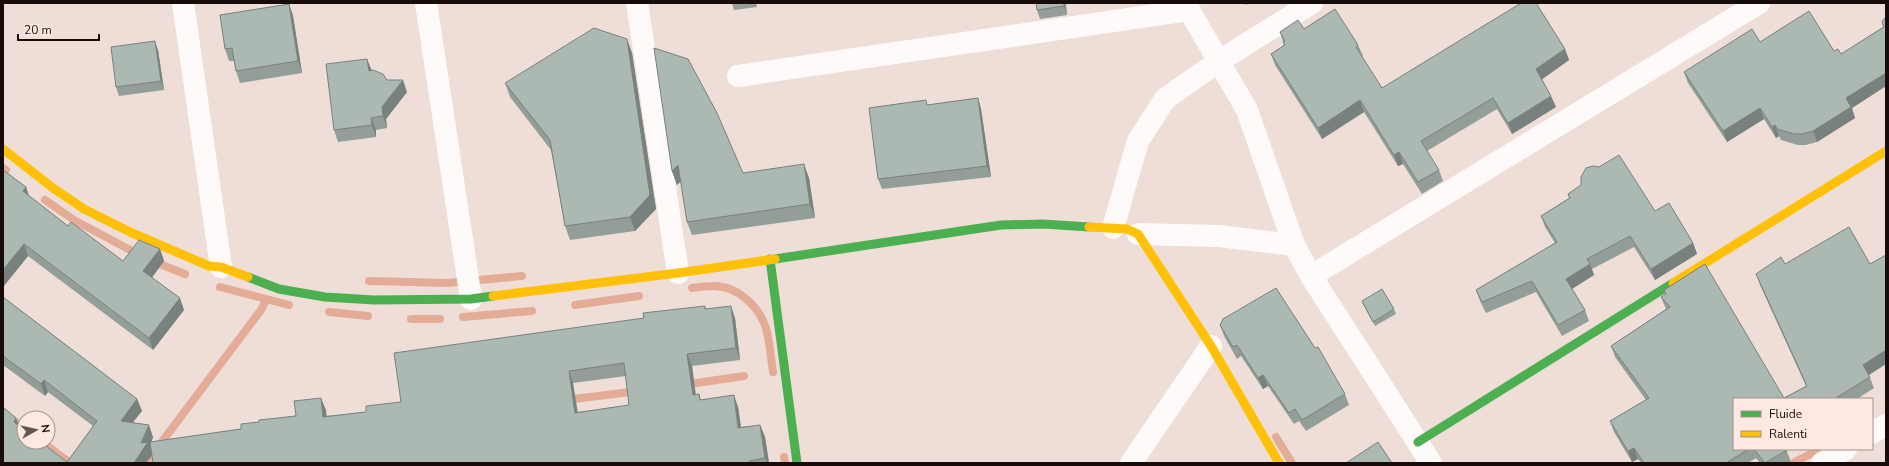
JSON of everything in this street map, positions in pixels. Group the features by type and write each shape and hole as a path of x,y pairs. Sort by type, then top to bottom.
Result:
{"main road":[{"path":"3,149 34,174 84,208 128,231 209,266 221,267 279,289 325,297 374,300 471,299 678,273 1001,224 1043,224 1127,229 1138,234 1211,346 1279,463"},
{"path":"1418,442 1886,151"},
{"path":"770,259 796,463"}],"street":[{"path":"183,3 221,267"},
{"path":"426,3 471,299"},
{"path":"637,3 678,273"},
{"path":"1112,228 1138,141 1165,99 1219,61 1312,3"},
{"path":"1311,276 1759,3"},
{"path":"738,76 1187,6 1247,110 1294,245 1311,276 1431,463"},
{"path":"1138,234 1219,236 1294,245"},
{"path":"1131,463 1211,346"},
{"path":"1873,432 1886,425"},
{"path":"1822,463 1844,450"}],"building":[{"path":"1036,3 1064,3 1064,6 1037,10"},
{"path":"1521,3 1536,3 1565,49 1536,69 1551,96 1508,123 1493,98 1421,141 1439,170 1418,182 1399,152 1394,155 1360,100 1318,128 1271,54 1285,45 1283,42 1285,41 1280,32 1298,20 1304,29 1335,9 1358,45 1356,47 1382,88"},
{"path":"289,4 298,61 236,71 232,48 225,49 220,15"},
{"path":"1809,11 1834,51 1838,49 1841,54 1884,27 1882,22 1886,18 1886,73 1846,98 1851,107 1813,131 1802,134 1794,134 1777,129 1775,125 1772,127 1760,108 1723,131 1684,72 1752,29 1760,42"},
{"path":"594,28 627,39 650,195 630,217 565,226 550,140 505,83"},
{"path":"155,41 161,81 116,87 111,47"},
{"path":"654,48 688,59 717,113 743,173 804,164 810,204 687,222 678,165 672,171"},
{"path":"367,59 369,71 373,70 383,74 387,80 403,80 382,107 383,116 371,118 372,125 334,130 326,64"},
{"path":"978,98 987,166 878,179 869,108 926,100 927,105"},
{"path":"1619,155 1655,211 1669,203 1693,243 1651,269 1630,236 1587,259 1590,264 1566,279 1585,310 1558,325 1532,281 1482,302 1476,290 1557,242 1541,216 1570,198 1568,194 1581,185 1581,177 1586,168 1593,166 1599,167"},
{"path":"3,170 26,187 23,191 68,226 71,222 123,261 139,240 160,249 143,271 180,298 149,338 24,244 3,270"},
{"path":"1849,227 1870,264 1886,255 1886,350 1863,365 1870,377 1836,398 1784,398 1807,386 1756,274 1781,257 1785,264"},
{"path":"1705,264 1784,398 1733,398 1733,450 1747,450 1726,463 1644,463 1634,448 1628,451 1610,421 1649,398 1611,346 1670,307 1661,297 1666,294 1664,290"},
{"path":"1276,288 1315,348 1318,347 1345,394 1302,420 1295,409 1289,413 1263,375 1258,378 1237,345 1233,347 1220,325 1223,319"},
{"path":"1382,289 1394,309 1373,322 1362,301"},
{"path":"3,297 137,399 121,421 149,425 141,443 148,442 134,463 3,463 3,407 16,418 14,422 16,424 16,450 51,450 67,462 97,421 44,380 41,384 3,356"},
{"path":"705,306 705,309 731,306 736,348 687,354 693,395 699,394 700,400 734,395 738,428 760,425 765,458 749,461 749,463 153,463 150,442 241,429 241,424 259,422 259,420 296,416 294,401 321,398 323,417 366,412 366,406 401,402 394,353 644,318 643,313","holes":["624,363 629,405 575,413 569,371"]},
{"path":"1378,442 1392,463 1346,463"},
{"path":"1755,450 1787,450 1765,463"}],"waterway":[{"path":"45,200 74,220 132,251"},
{"path":"152,261 185,274"},
{"path":"369,281 448,283 522,276"},
{"path":"692,288 710,286 723,287 740,294 748,300 760,315 764,323 768,337 773,372"},
{"path":"220,287 289,305"},
{"path":"575,305 639,296"},
{"path":"146,463 261,310 266,300"},
{"path":"463,317 532,311"},
{"path":"329,312 368,316"},
{"path":"411,319 440,319"},
{"path":"683,385 744,376"},
{"path":"566,400 638,391"},
{"path":"3,413 16,422"},
{"path":"1276,437 1292,463"},
{"path":"53,450 70,463"},
{"path":"1793,463 1818,450"},
{"path":"784,457 785,463"}],"traffic: fast":[{"path":"775,259 1001,225 1043,224 1089,227"},
{"path":"770,259 797,463"},
{"path":"248,277 279,289 325,297 374,300 471,299 493,296"},
{"path":"1418,442 1673,283"}],"traffic: slow":[{"path":"3,149 53,188 84,209 130,232 209,266 221,267 248,277"},
{"path":"1673,283 1886,151"},
{"path":"1089,227 1127,229 1138,234 1211,346 1279,463"},
{"path":"493,296 678,273 775,259"}]}
